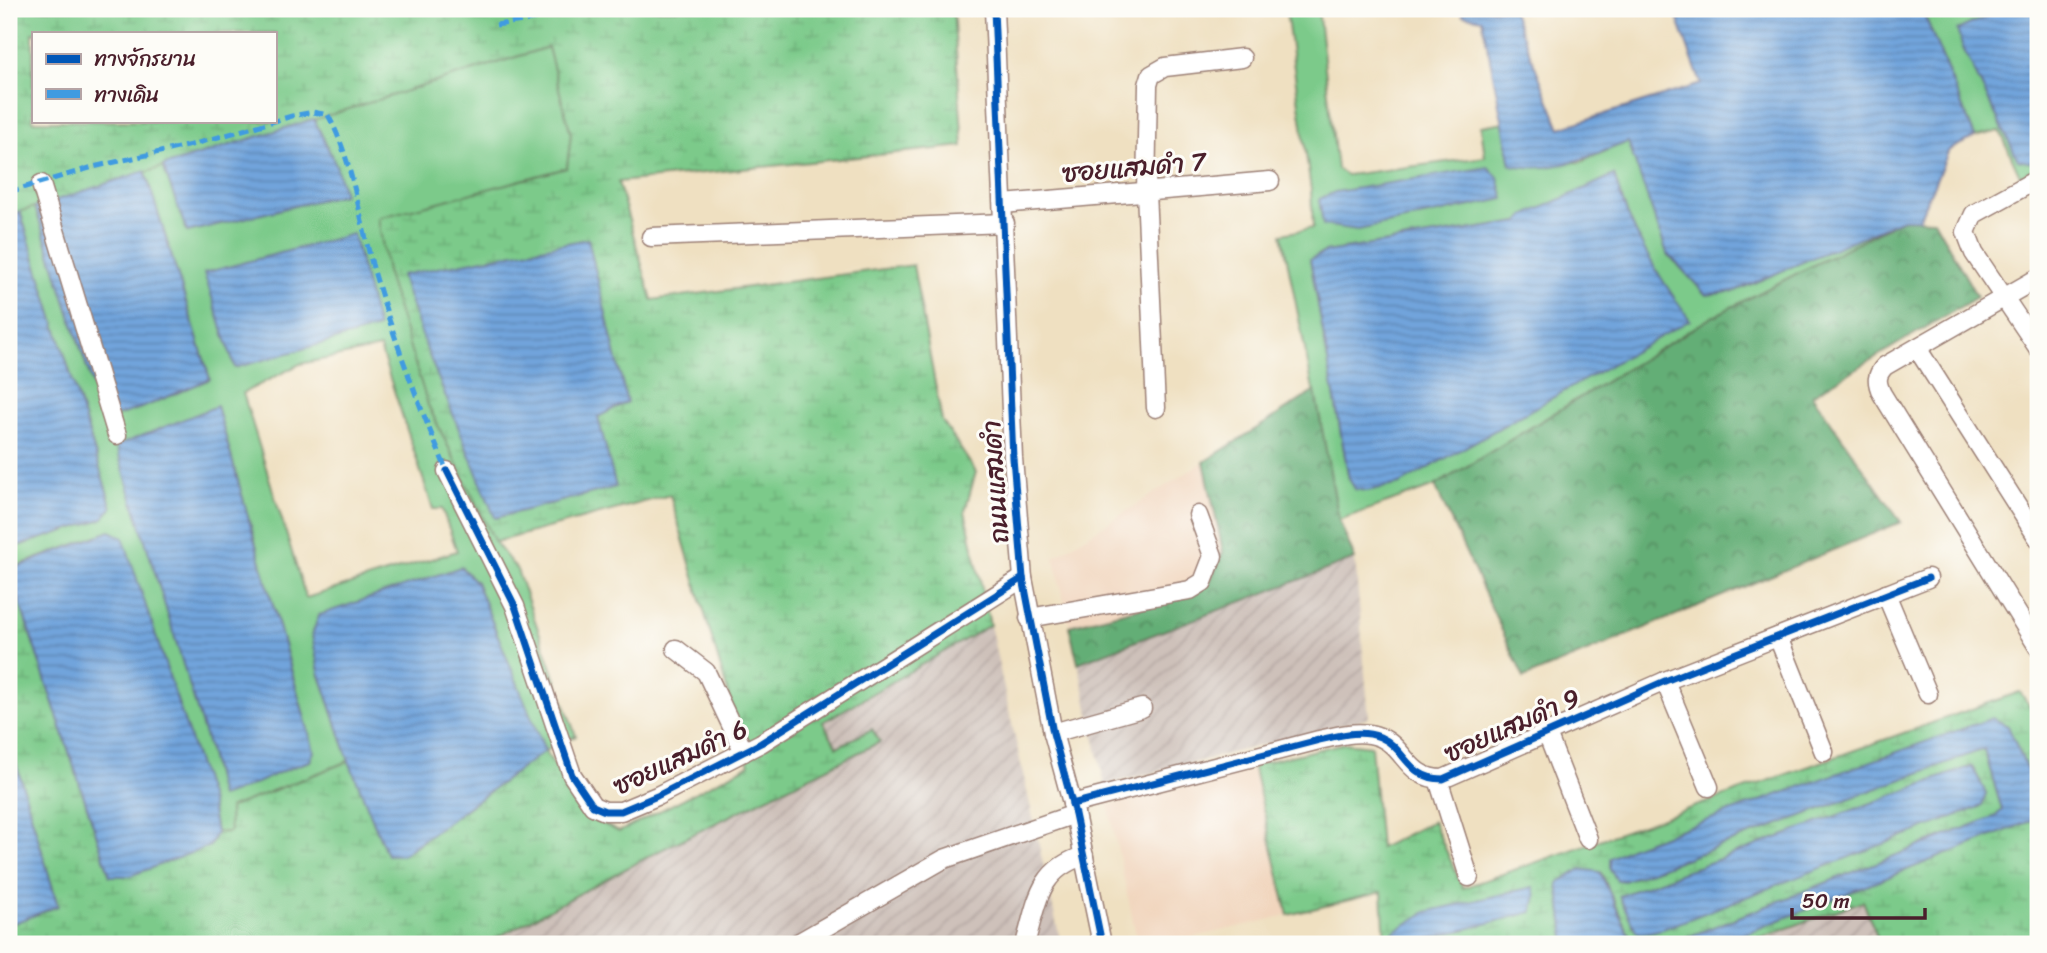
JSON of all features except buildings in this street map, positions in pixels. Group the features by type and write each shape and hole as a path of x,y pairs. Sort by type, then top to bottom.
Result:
{"street":[{"name":"ถนนแสมดำ","path":"994,9 1013,458 1023,578 1053,733 1074,809 1102,944"},
{"path":"1156,408 1146,192 1148,85 1151,75 1165,67 1242,58"},
{"path":"2038,179 1993,201 1974,214 1967,223 1968,242 2038,348"},
{"name":"ซอยแสมดำ 7","path":"1003,204 1270,181"},
{"path":"41,184 117,435"},
{"path":"651,237 1005,223"},
{"path":"2038,278 1878,373 1882,394 2038,647"},
{"path":"1917,348 2038,538"},
{"name":"ซอยแสมดำ 6","path":"447,471 515,606 572,775 593,806 605,811 621,811 744,752 1023,578"},
{"path":"1029,618 1190,590 1203,582 1213,556 1198,515"},
{"name":"ซอยแสมดำ 9","path":"796,944 944,859 1074,809 1319,740 1359,733 1381,738 1420,775 1438,779 1665,681 1927,578"},
{"path":"1886,594 1928,694"},
{"path":"1778,638 1824,752"},
{"path":"676,649 706,672 744,752"},
{"path":"1665,681 1709,786"},
{"path":"1053,733 1142,708"},
{"path":"1546,732 1588,839"},
{"path":"1438,779 1469,877"},
{"path":"1025,944 1041,891 1052,871 1067,861 1084,856"}],"shaded area":[{"path":"1315,391 1339,520 1355,559 1078,663 1054,557"},
{"path":"1355,559 1369,718 1105,785 1078,663"},
{"path":"990,625 1061,944 485,944 659,851 872,730 837,747 823,722"},
{"path":"1254,770 1288,915 1166,944 1138,944 1108,805"},
{"path":"1863,901 1880,944 1743,944"}],"green space":[{"path":"9,9 953,9 963,146 618,182 652,300 913,265 942,421 976,472 965,511 990,625 823,722 837,747 872,729 880,742 659,851 485,944 9,944 9,925 58,906 9,739 9,570 110,876 210,846 216,833 230,832 229,808 349,761 387,855 403,855 545,751 587,816 619,832 749,765 670,495 495,542 428,405 388,278 378,218 567,168 571,134 548,47 9,215","holes":["588,239 626,402 598,417"]},
{"path":"1318,9 1337,169 1347,175 1485,157 1481,126 1504,122 1511,164 1581,162 1628,141 1667,253 1706,295 1735,291 1903,219 1712,317 1435,486 1339,520 1282,234 1313,228 1311,190 1286,11","holes":["1614,175 1645,251 1689,320 1349,479 1310,259 1325,252 1519,222"]},
{"path":"1922,9 2003,9 1958,30 2032,163 2038,160 2038,167 2020,176 2000,131 1975,137"},
{"path":"548,47 571,134 567,168 378,219 428,405 495,542 517,570 576,736 545,751 476,582 461,567 319,672 349,761 229,808 230,832 216,833 210,799 110,531 9,569 9,549 102,519 112,508 20,211 35,207 104,420 144,407 210,379 145,171 163,166 187,232 343,194 336,165 314,119","holes":["380,348 433,509 442,509 457,551 306,598 243,393 300,364","217,406 314,751 310,761 220,796 209,749"]},
{"path":"1903,219 1934,220 1977,297 1812,395 1901,522 1524,678 1435,486 1712,317"},
{"path":"1315,391 1339,520 1355,559 1078,663 1069,626 1182,597 1209,583 1223,552 1204,462"},
{"path":"2020,692 2038,718 2038,794 2008,727 1624,881 1984,749 2002,810 1996,816 1670,944 1633,944 1601,872 1558,884 1566,944 1409,944 1430,938 1533,887 1392,941 1393,944 1385,944 1382,892 1288,915 1253,765 1345,743 1371,746 1380,848 1433,821 1463,888","holes":["1972,766 1986,793 1619,896"]},
{"path":"2038,818 2038,944 1880,944 1863,901 1743,944 1719,944"}],"water":[{"path":"1462,9 1512,9 1560,128 1701,84 1674,9 1922,9 1975,137 1949,150 1919,219 1903,219 1735,291 1706,295 1667,253 1628,142 1556,166 1511,165 1482,19 1462,15"},
{"path":"2003,9 2038,9 2038,160 2032,163 2018,160 1963,48 1957,30"},
{"path":"314,119 336,165 344,194 187,232 163,166"},
{"path":"1488,167 1498,177 1504,199 1358,230 1323,225 1319,199 1335,192"},
{"path":"145,171 210,379 144,407 104,420 35,207"},
{"path":"1614,175 1645,251 1690,320 1400,484 1367,491 1355,489 1349,479 1310,259 1325,252 1519,222 1524,216"},
{"path":"20,211 112,508 102,519 9,549 9,215"},
{"path":"353,234 378,328 235,368 204,273"},
{"path":"588,239 627,402 598,417 616,487 495,518 428,353 401,275"},
{"path":"217,406 314,751 310,761 220,797 209,749 116,446"},
{"path":"110,531 123,537 210,799 216,833 210,846 130,876 110,876 9,570"},
{"path":"461,567 476,582 545,751 402,855 387,855 349,761 319,672 312,635 319,615"},
{"path":"1992,718 2008,726 2038,794 2038,818 1719,944 1670,944 1996,816 2002,810 1984,749 1624,881 1617,880 1610,870 1610,858 1632,847"},
{"path":"9,739 58,906 9,925"},
{"path":"1972,766 1986,793 1982,806 1663,929 1641,934 1636,931 1619,896"},
{"path":"1581,869 1600,872 1633,944 1566,944 1558,883"},
{"path":"1533,887 1536,896 1532,912 1409,944 1393,944 1393,932 1426,912"}],"marked path":[{"path":"496,25 529,20 563,9"},
{"path":"276,121 313,112 328,115 349,169 372,264 388,316 447,471"},
{"path":"9,192 93,167 191,145 271,122"}],"cycle path":[{"path":"994,9 1013,458 1023,578 1053,733 1075,814 1102,944"},
{"path":"447,471 515,606 572,775 593,806 605,811 621,811 657,796 761,743 1023,578"},
{"path":"1072,804 1319,740 1357,733 1380,737 1396,748 1414,769 1431,778 1443,779 1665,681 1928,578"}]}
